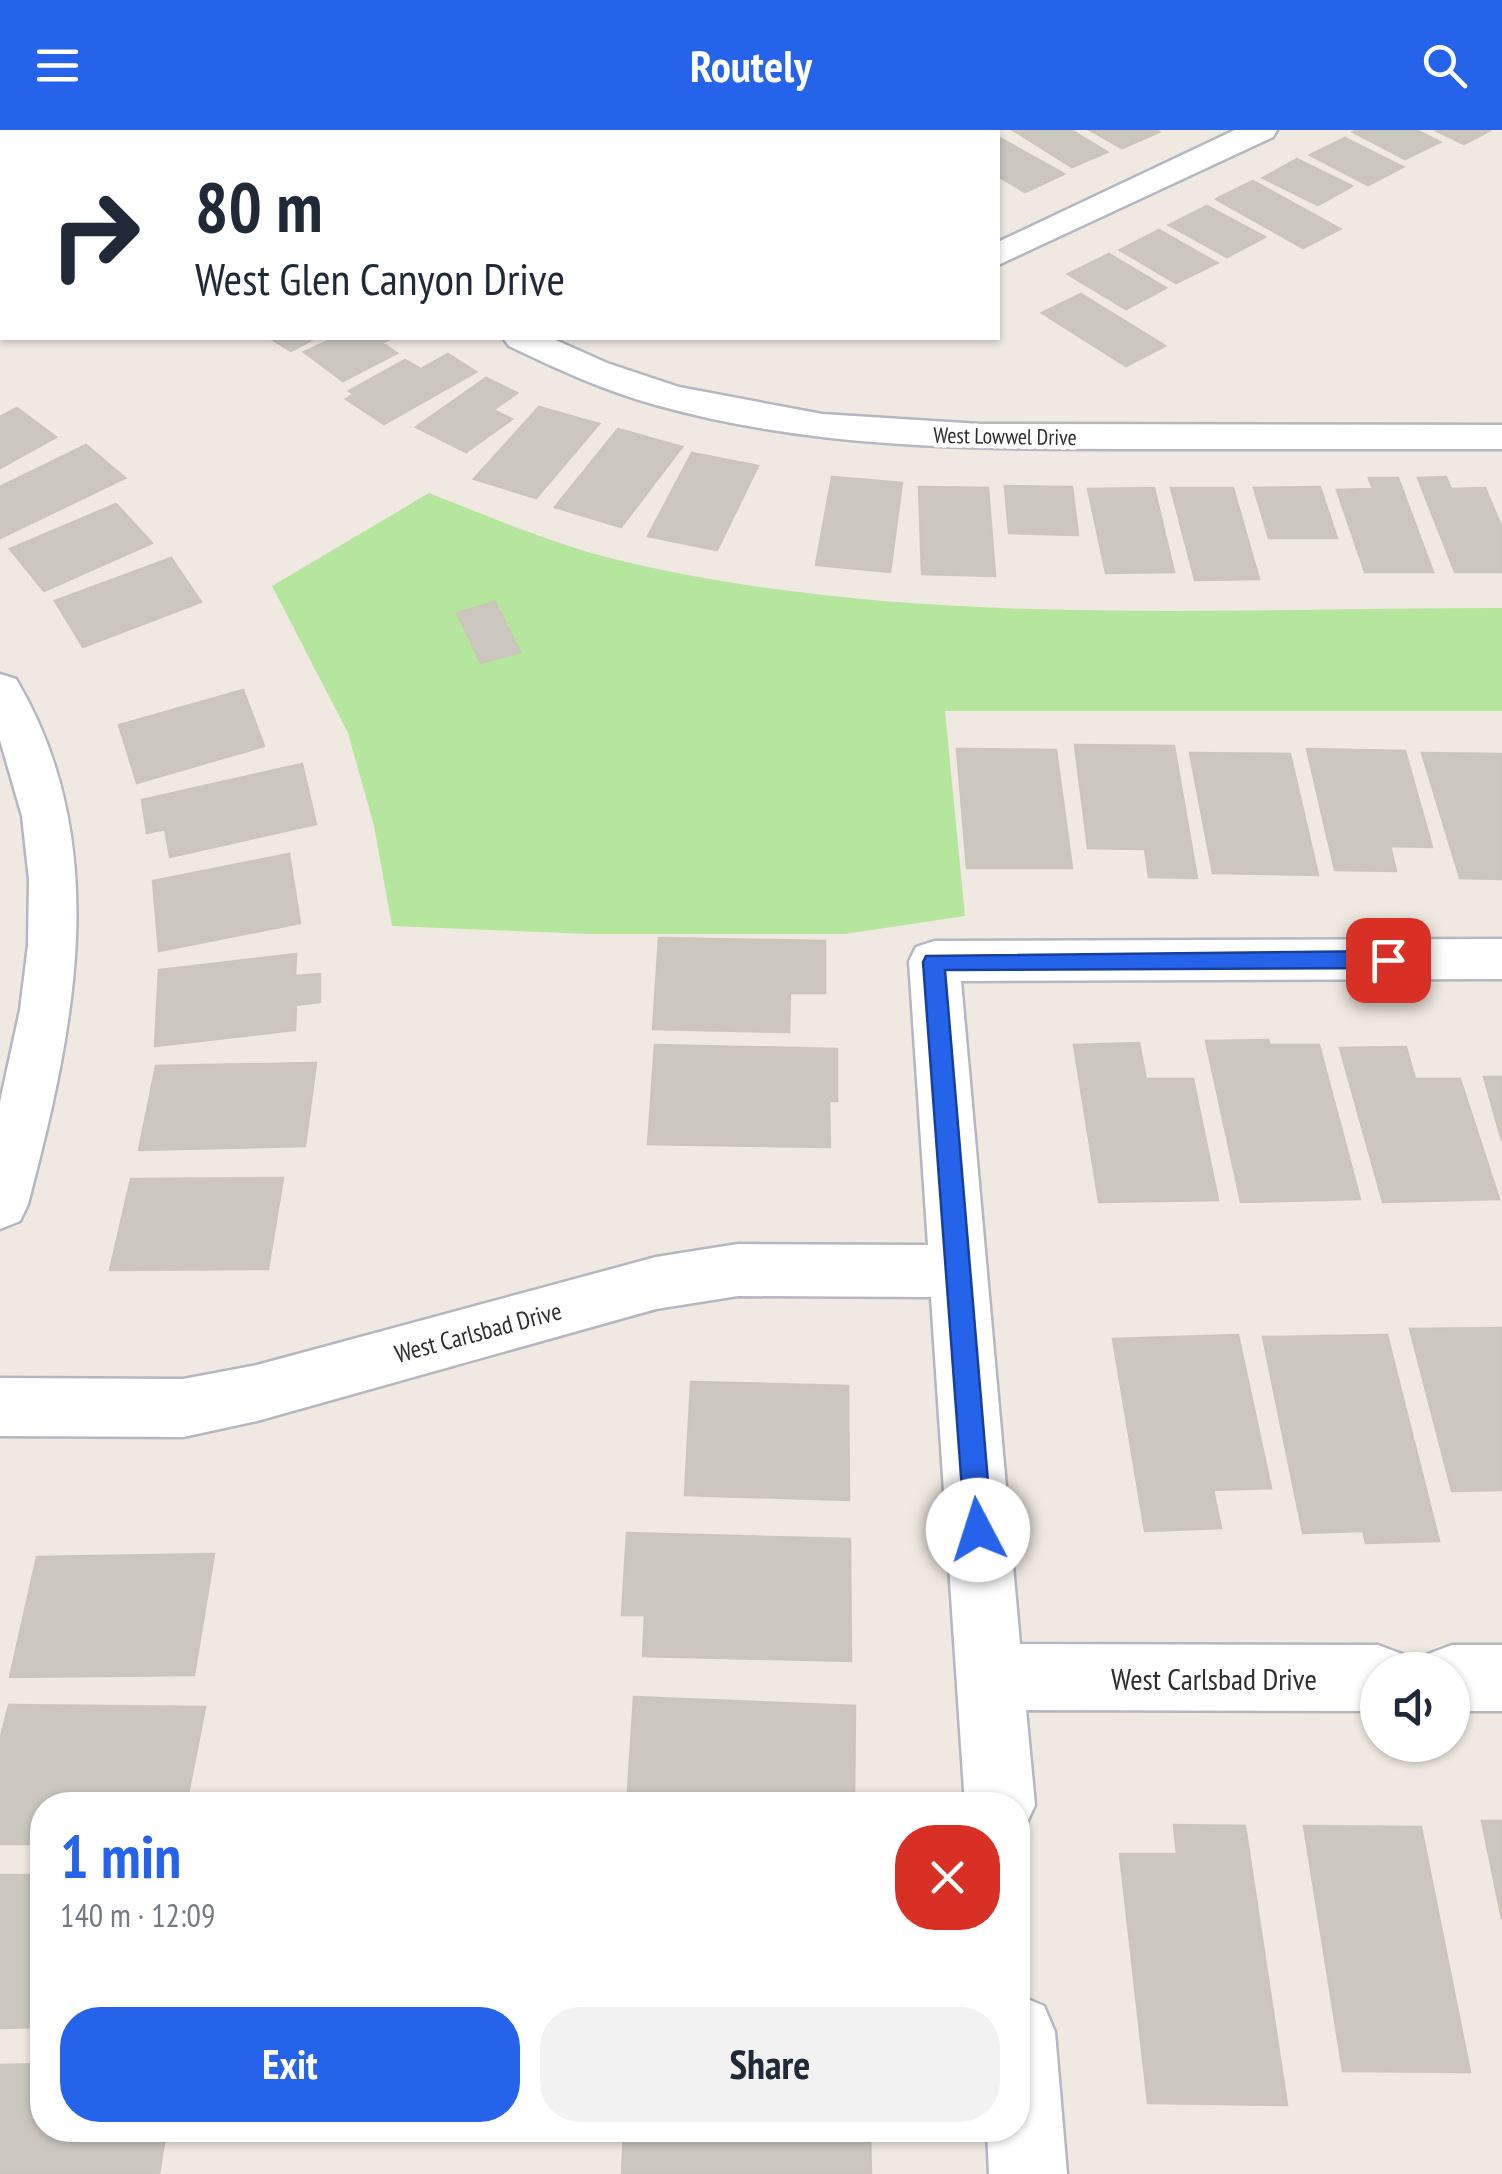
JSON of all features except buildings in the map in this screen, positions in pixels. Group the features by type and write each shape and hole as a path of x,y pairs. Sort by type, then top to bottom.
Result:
{"street":[{"path":"1000,254 1261,130"},
{"name":"West Lowwel Drive","path":"526,340 552,354 656,391 806,426 955,437 1502,436"},
{"path":"0,690 27,750 57,878 51,979 17,1084 0,1204"},
{"path":"999,1792 934,962 1502,959"},
{"name":"West Carlsbad Drive","path":"0,1407 183,1408 257,1394 656,1283 738,1270 958,1271"},
{"name":"West Carlsbad Drive","path":"990,1677 1360,1678"},
{"path":"1470,1678 1502,1678"},
{"path":"1026,2142 1028,2174"}],"green space":[{"path":"429,493 590,553 722,581 832,596 1055,610 1502,608 1502,711 945,711 965,916 845,934 590,934 392,926 374,826 348,733 272,586"}],"route":[{"path":"978,1530 934,962 1388,960"}]}
